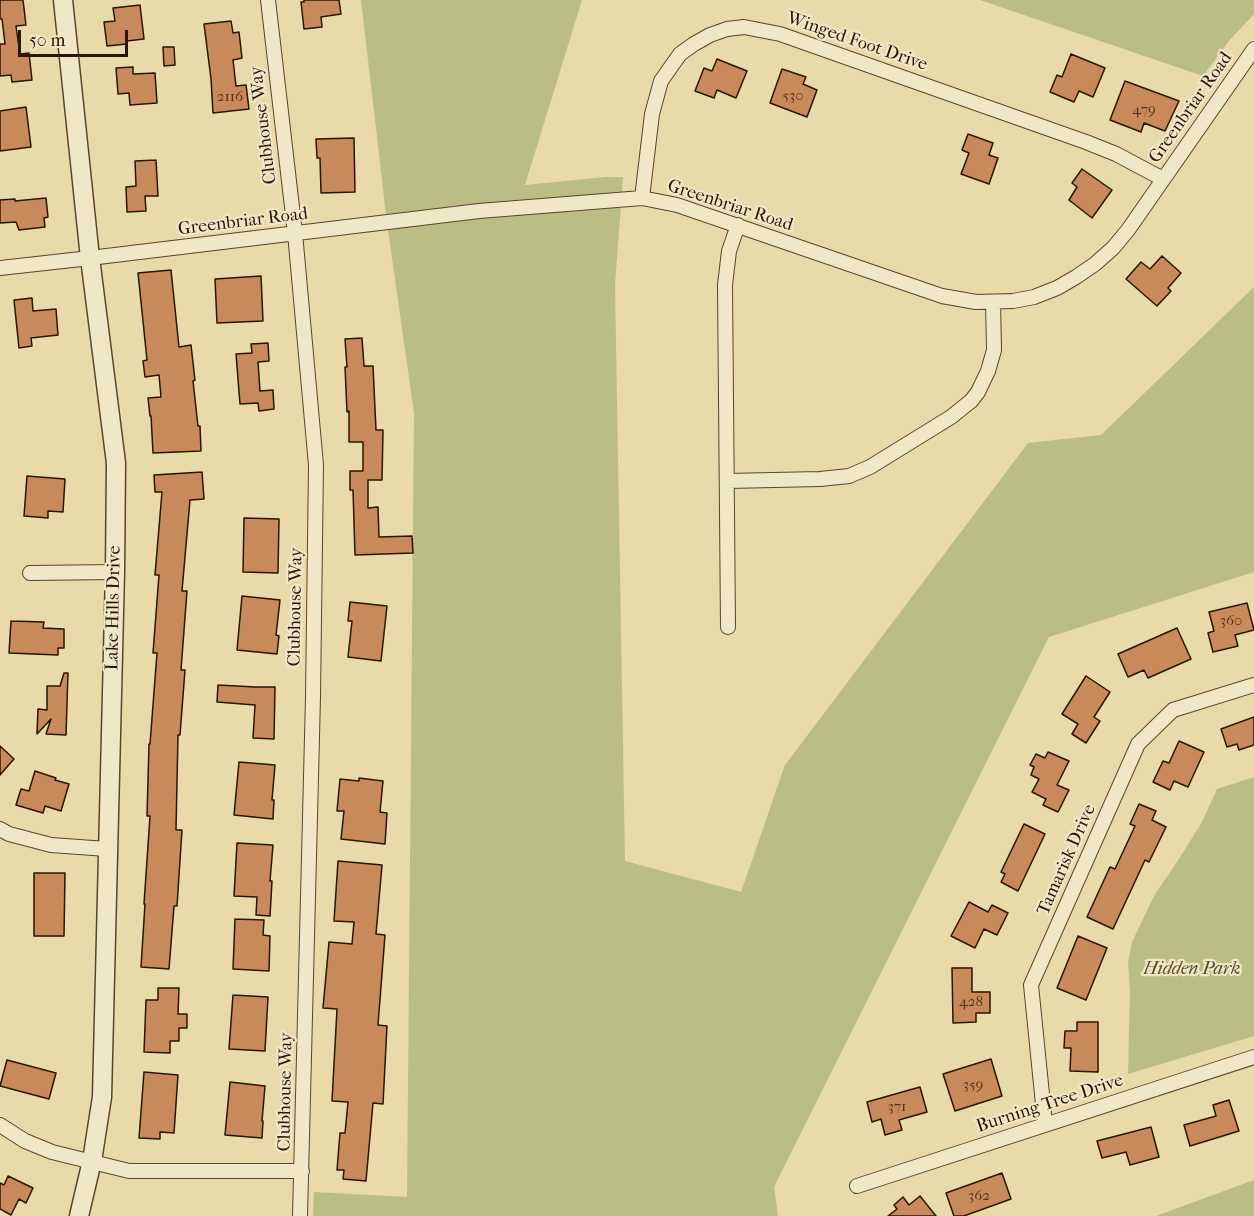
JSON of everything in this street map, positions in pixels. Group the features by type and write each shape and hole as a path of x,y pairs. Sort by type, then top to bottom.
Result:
{"street":[{"name":"Lake Hills Drive","path":"63,0 90,258 116,463 102,1097 92,1161 79,1216"},
{"name":"Clubhouse Way","path":"268,0 296,233 316,465 313,698 300,1216"},
{"name":"Winged Foot Drive","path":"642,198 652,114 661,81 680,54 694,44 718,32 744,27 780,34 1086,142 1124,158 1163,179"},
{"name":"Greenbriar Road","path":"0,268 479,211 642,198 676,205 738,225 924,291 959,300 1013,301 1034,297 1057,288 1095,264 1113,248 1128,230 1254,49"},
{"path":"728,627 725,285 729,251 738,225"},
{"path":"728,481 820,479 849,476 870,467 951,417 978,392 988,371 994,350 993,302"},
{"path":"30,573 115,572"},
{"name":"Tamarisk Drive","path":"1045,1124 1031,985 1138,744 1173,710 1254,685"},
{"path":"0,828 9,834 51,845 107,849"},
{"name":"Burning Tree Drive","path":"857,1186 1254,1057"},
{"path":"0,1125 25,1141 52,1152 129,1171 302,1171"}],"green space":[{"path":"361,0 582,0 525,185 623,177 615,285 625,861 741,892 785,765 1028,443 1101,435 1254,287 1254,572 1049,637 774,1187 778,1216 313,1216 314,1192 407,1197 414,413 387,223"},
{"path":"980,0 1254,0 1254,14 1229,41 1203,76"},
{"name":"Hidden Park","path":"1254,777 1254,1036 1128,1074 1130,992 1128,963 1132,942 1155,894 1202,822 1217,789"},
{"path":"1254,1180 1254,1216 1156,1216"}],"building":[{"path":"0,0 23,0 26,25 16,26 20,54 29,53 32,80 12,82 11,75 0,76 0,44 5,44 2,19 0,19"},
{"path":"304,0 339,0 341,14 321,17 322,27 304,29 301,2"},
{"path":"140,5 144,39 107,46 104,22 115,21 113,8"},
{"path":"231,21 233,33 239,32 242,58 233,60 236,86 246,85 249,109 213,113 204,24"},
{"path":"163,47 174,47 175,65 164,66"},
{"path":"1071,54 1105,68 1093,97 1079,91 1074,102 1050,92 1057,75 1062,77"},
{"path":"717,59 747,71 736,98 717,90 714,98 695,91 704,68 712,71"},
{"path":"133,67 133,74 155,73 157,103 130,105 129,93 118,94 116,68"},
{"path":"782,69 806,77 803,84 817,90 807,117 770,103"},
{"path":"1125,81 1179,101 1165,131 1144,123 1141,132 1110,120"},
{"path":"26,107 31,147 0,151 0,111"},
{"path":"968,134 993,143 989,155 998,158 989,184 961,174 969,153 962,150"},
{"path":"354,138 355,192 321,193 320,158 317,158 316,139"},
{"path":"156,160 158,196 145,196 146,211 127,212 126,187 136,186 135,161"},
{"path":"1082,169 1112,190 1092,218 1069,200 1077,187 1072,183"},
{"path":"46,198 48,217 44,218 45,227 19,230 16,222 0,223 0,200"},
{"path":"1162,256 1181,273 1168,288 1171,291 1157,306 1126,279 1141,262 1150,269"},
{"path":"171,270 179,347 191,345 201,451 153,453 148,398 161,397 159,375 145,377 143,361 147,360 138,273"},
{"path":"261,276 263,321 217,323 215,279"},
{"path":"32,298 33,311 56,309 58,335 31,338 32,346 19,348 14,300"},
{"path":"362,338 364,366 373,366 376,430 383,430 382,480 368,480 368,508 378,507 379,537 412,536 413,553 355,555 353,490 350,490 350,471 363,471 363,442 349,442 345,339"},
{"path":"268,343 269,361 258,362 260,391 273,390 274,409 259,411 258,403 240,404 236,354 252,353 251,344"},
{"path":"202,472 204,499 190,500 182,591 187,591 181,670 185,670 180,735 178,735 176,830 182,830 177,906 174,906 169,969 141,967 150,816 147,816 149,744 157,653 153,653 159,575 155,575 162,492 155,492 154,475"},
{"path":"27,476 65,479 63,512 48,511 48,518 24,516"},
{"path":"244,518 279,519 278,573 243,572"},
{"path":"242,596 280,600 276,635 279,636 277,654 237,650"},
{"path":"350,602 387,606 381,661 348,657 352,621 348,621"},
{"path":"1247,603 1254,630 1235,635 1238,646 1213,652 1208,633 1214,631 1209,612"},
{"path":"11,621 44,622 43,628 64,629 64,648 58,648 58,655 9,653"},
{"path":"1177,628 1191,659 1148,678 1144,670 1128,677 1118,654"},
{"path":"64,673 68,673 66,735 46,734 51,719 37,734 38,709 47,710 47,686 60,686"},
{"path":"1086,676 1110,692 1094,717 1100,721 1086,743 1072,734 1078,724 1062,714"},
{"path":"218,685 275,687 274,739 253,738 255,705 217,702"},
{"path":"1254,717 1254,745 1239,750 1237,744 1227,747 1221,729"},
{"path":"1179,741 1204,752 1188,787 1174,781 1170,790 1153,782 1163,761 1169,763"},
{"path":"0,746 14,759 0,775"},
{"path":"1048,752 1069,761 1057,785 1069,790 1058,812 1043,805 1046,799 1032,792 1039,779 1031,775 1034,767 1030,765 1036,754 1045,758"},
{"path":"239,762 275,765 273,819 234,815"},
{"path":"35,771 69,784 61,811 45,806 43,813 16,805 21,789 29,791"},
{"path":"359,778 383,781 380,812 387,813 385,844 341,839 344,811 337,811 340,779 359,781"},
{"path":"1139,804 1156,811 1152,820 1166,827 1149,862 1145,860 1113,929 1087,917 1110,867 1115,869 1135,826 1130,824"},
{"path":"1024,824 1045,834 1018,891 1001,882 1005,874 1001,872"},
{"path":"237,843 273,845 270,916 256,915 257,897 234,896"},
{"path":"338,861 382,865 376,934 385,935 378,1025 387,1026 383,1104 373,1103 366,1181 343,1179 344,1170 337,1170 340,1133 345,1133 348,1102 332,1101 337,1009 323,1008 329,942 352,944 354,922 334,921"},
{"path":"34,873 65,873 64,936 34,936"},
{"path":"969,902 988,912 992,905 1008,913 997,935 984,929 975,948 951,936"},
{"path":"235,919 264,920 263,935 270,936 269,971 233,969"},
{"path":"1078,936 1107,948 1086,1000 1057,988"},
{"path":"952,968 972,968 972,992 990,992 990,1013 976,1013 976,1022 953,1023"},
{"path":"158,988 179,988 178,1014 187,1014 187,1028 179,1028 179,1041 170,1041 170,1053 144,1052 146,1000 158,1000"},
{"path":"233,995 268,997 265,1051 229,1049"},
{"path":"1077,1022 1098,1022 1098,1072 1070,1071 1071,1048 1064,1048 1065,1031 1077,1031"},
{"path":"991,1059 1002,1096 955,1111 943,1074"},
{"path":"7,1060 56,1073 49,1099 0,1086"},
{"path":"144,1072 178,1075 174,1133 160,1132 160,1139 139,1138"},
{"path":"230,1082 265,1086 262,1138 225,1135"},
{"path":"920,1087 927,1112 899,1120 902,1130 885,1135 881,1119 872,1122 867,1102"},
{"path":"1229,1100 1239,1131 1190,1146 1184,1125 1216,1116 1213,1105"},
{"path":"1151,1127 1159,1157 1130,1165 1126,1152 1102,1158 1097,1141"},
{"path":"1002,1173 1011,1199 964,1216 954,1216 946,1193"},
{"path":"8,1176 33,1188 26,1203 19,1199 11,1215 0,1209 0,1183 4,1185"},
{"path":"920,1196 936,1216 888,1216 897,1209 894,1205 903,1197 909,1205"}]}
